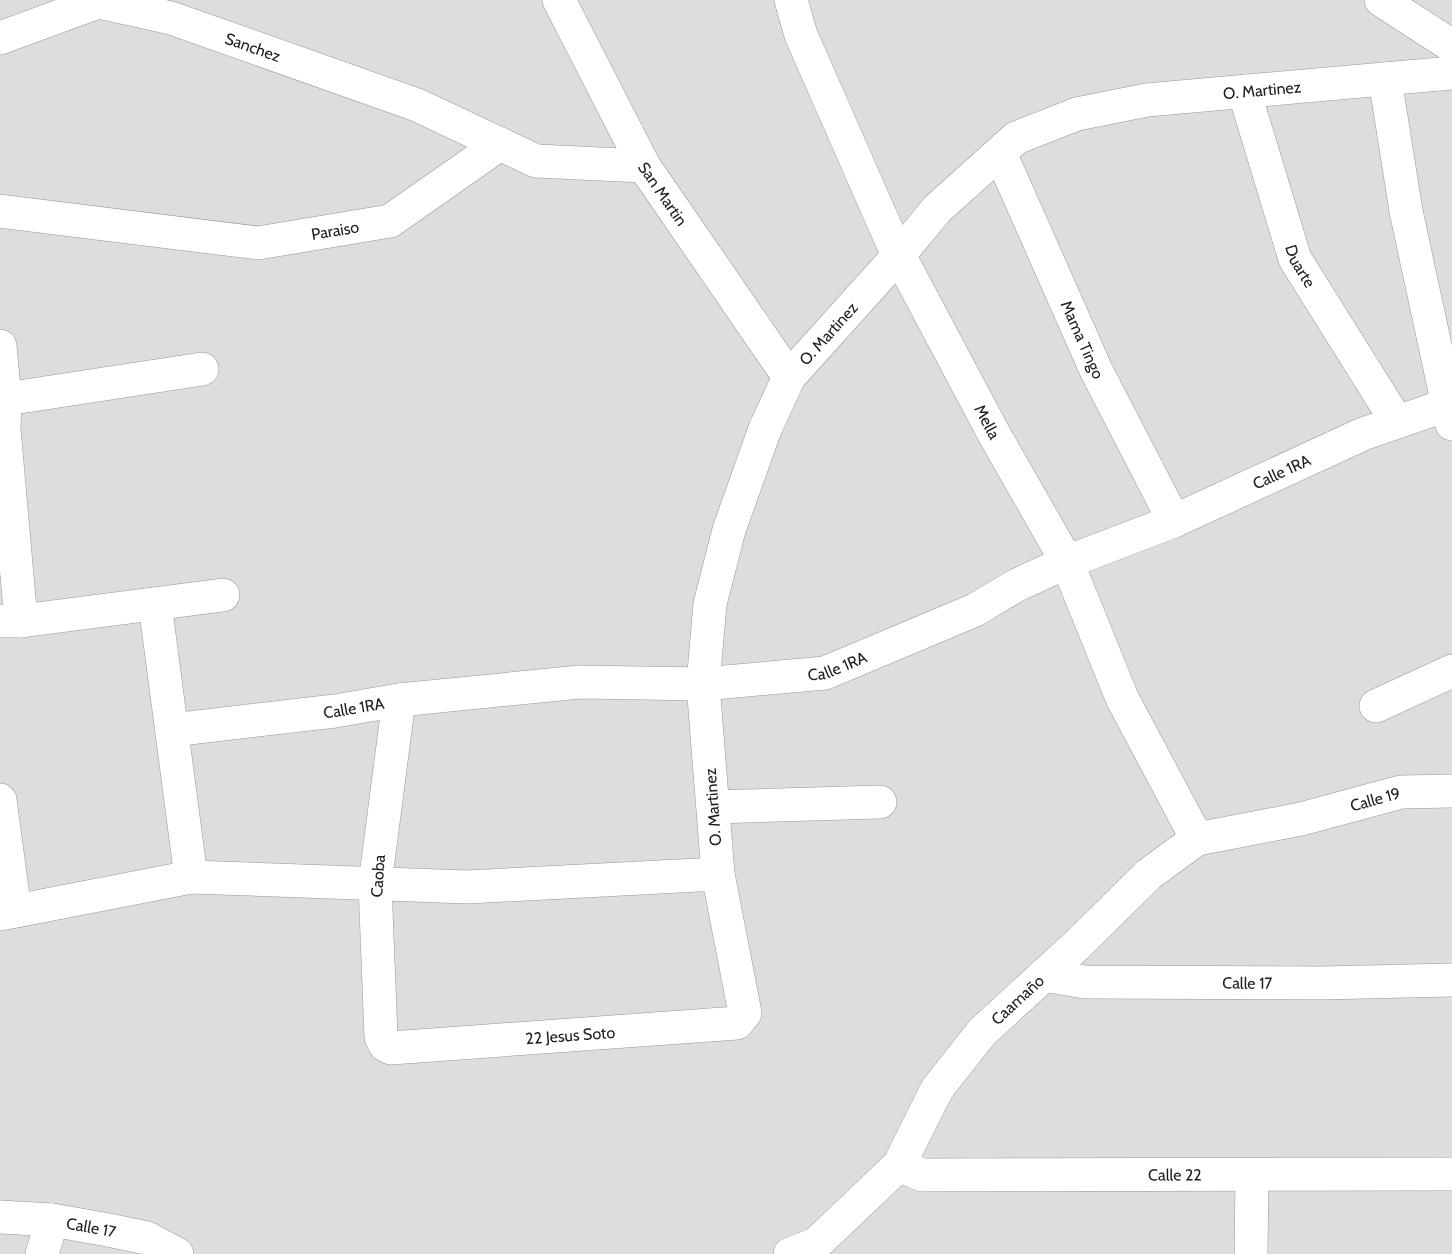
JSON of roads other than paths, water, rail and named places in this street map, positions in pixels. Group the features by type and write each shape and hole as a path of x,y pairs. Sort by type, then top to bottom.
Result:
{"street":[{"name":"San Martin","path":"559,0 644,166 789,377"},
{"name":"Mella","path":"791,0 801,35 899,255 994,434 1067,562 1122,698 1197,839"},
{"path":"1381,0 1452,46"},
{"name":"Sanchez","path":"0,38 98,1 171,18 417,105 500,144"},
{"name":"O. Martinez","path":"745,1013 718,874 703,684 710,604 729,530 765,429 789,377 899,255 937,209 1016,138 1077,114 1147,100 1452,73"},
{"path":"1385,79 1406,211 1450,410"},
{"name":"Duarte","path":"1244,92 1295,259 1397,422"},
{"path":"500,144 536,161 644,166"},
{"name":"Paraiso","path":"0,211 258,243 390,221 500,144"},
{"name":"Mama Tingo","path":"1000,153 1096,370 1174,521"},
{"path":"0,346 11,621 223,595"},
{"path":"2,399 202,369"},
{"name":"Calle 1RA","path":"171,730 335,711 399,700 580,682 703,684 825,673 975,609 1017,585 1067,562 1174,521 1363,434 1397,422 1450,410"},
{"path":"155,604 191,877"},
{"path":"1376,706 1452,670"},
{"name":"Caoba","path":"391,1048 385,1045 381,1037 375,884 399,700"},
{"name":"Calle 19","path":"1301,819 1401,792 1452,791"},
{"path":"0,800 7,912 191,877 467,887 718,874"},
{"path":"714,807 880,802"},
{"name":"Caamaño","path":"810,1251 899,1166 937,1089 982,1032 1149,874 1197,839 1301,819"},
{"name":"Calle 17","path":"1044,975 1085,982 1322,983 1452,980"},
{"name":"22 Jesus Soto","path":"391,1048 737,1023 745,1013"},
{"name":"Calle 22","path":"899,1166 922,1175 1452,1174"},
{"path":"1251,1254 1252,1176"},
{"name":"Calle 17","path":"0,1217 52,1220 147,1238 177,1254"},
{"path":"42,1254 52,1220"}]}
